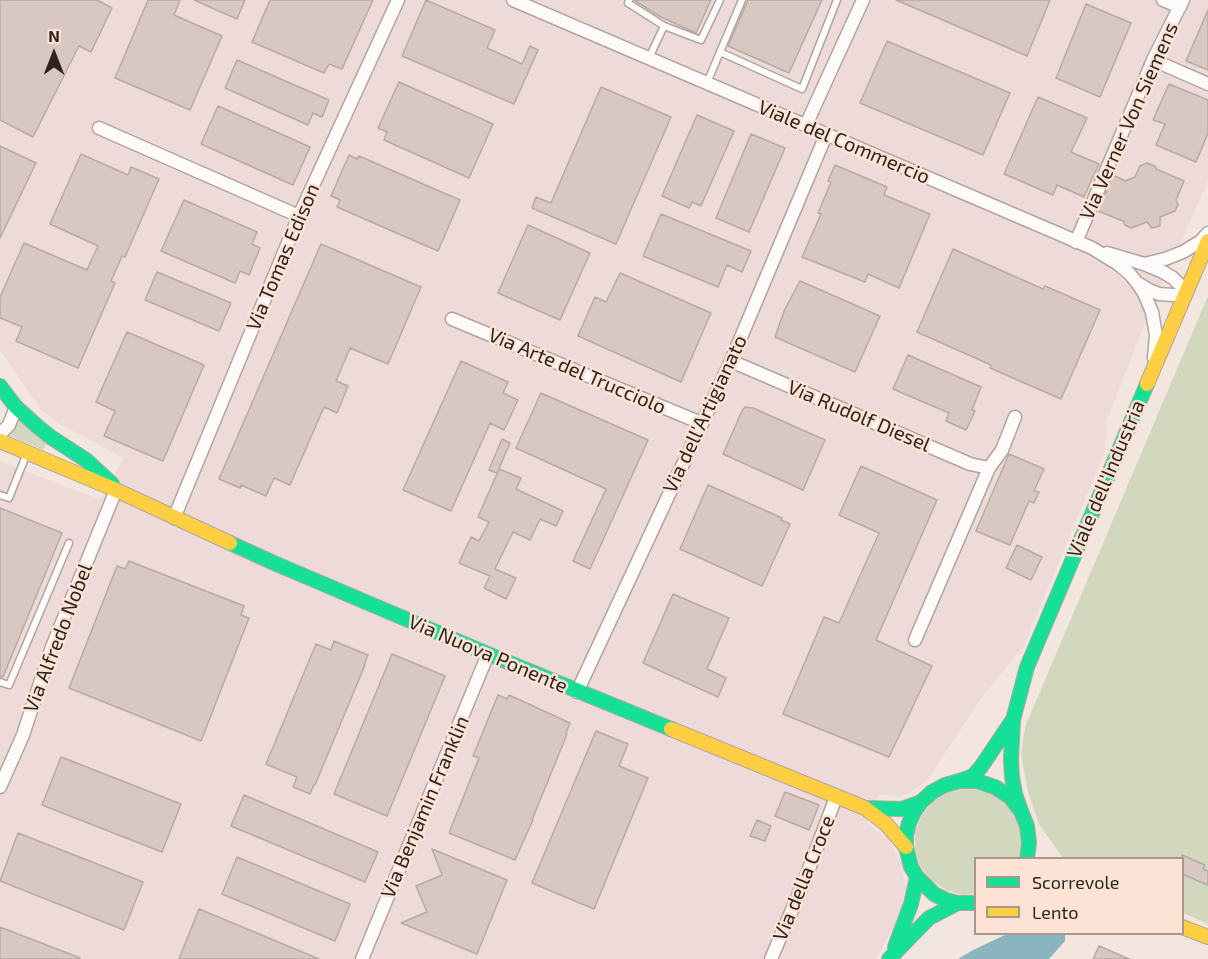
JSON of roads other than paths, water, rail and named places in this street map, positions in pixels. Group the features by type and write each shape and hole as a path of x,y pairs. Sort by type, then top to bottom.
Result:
{"street":[{"name":"Via Tomas Edison","path":"174,518 299,216 398,0"},
{"name":"Viale del Commercio","path":"513,0 541,6 648,58 1092,248 1118,264 1138,284"},
{"path":"806,125 863,0"},
{"path":"1163,0 1181,3"},
{"name":"Via Verner Von Siemens","path":"1076,242 1153,60 1181,3"},
{"path":"1153,60 1208,84"},
{"path":"99,128 299,216"},
{"name":"Via dell'Artigianato","path":"578,692 731,361 826,135"},
{"path":"1144,264 1183,252 1201,241 1208,233"},
{"name":"Viale dell'Industria","path":"921,802 932,792 945,785 973,776 1012,720 1031,657 1208,241"},
{"path":"1092,248 1144,264 1173,278 1186,294 1159,294 1138,284"},
{"path":"1138,284 1148,302 1156,335 1150,377"},
{"name":"Via Arte del Trucciolo","path":"452,319 701,423"},
{"name":"Via Rudolf Diesel","path":"731,361 970,464 989,468"},
{"name":"Via Nuova Ponente","path":"0,386 16,407 52,438 86,460 116,489"},
{"path":"0,434 9,425 16,407"},
{"path":"915,640 989,468 1002,450 1015,417"},
{"path":"47,460 52,438"},
{"name":"Via Nuova Ponente","path":"0,441 116,489 274,563 488,654 865,808 886,824 906,847"},
{"name":"Via Alfredo Nobel","path":"0,787 22,735 52,647 116,489"},
{"name":"Via Benjamin Franklin","path":"362,959 488,654"},
{"name":"Viale dell'Industria","path":"1012,720 1012,777 1015,794 1028,826 1029,843"},
{"path":"959,781 977,781 995,787 1010,797 1021,811"},
{"name":"Via della Croce","path":"771,959 804,882 836,796"},
{"path":"921,802 914,812 906,835 906,847 911,867 916,876 934,894 958,903 974,903"},
{"name":"Via Nuova Ponente","path":"865,808 902,809 921,802"},
{"path":"1027,857 1029,843"},
{"path":"1029,843 1040,857"},
{"path":"890,957 911,904 916,876"},
{"path":"890,957 929,918 958,903"},
{"path":"1184,928 1208,937"}],"lane":[{"path":"629,0 628,3 664,26 701,40 720,0"},
{"path":"707,83 742,0"},
{"path":"720,52 802,89 837,0"},
{"path":"648,58 664,26"},
{"path":"0,495 9,498 27,452"},
{"path":"0,682 9,686 69,543"}],"water":[{"path":"1005,935 1065,935 1065,941 1049,959 958,959"}]}
